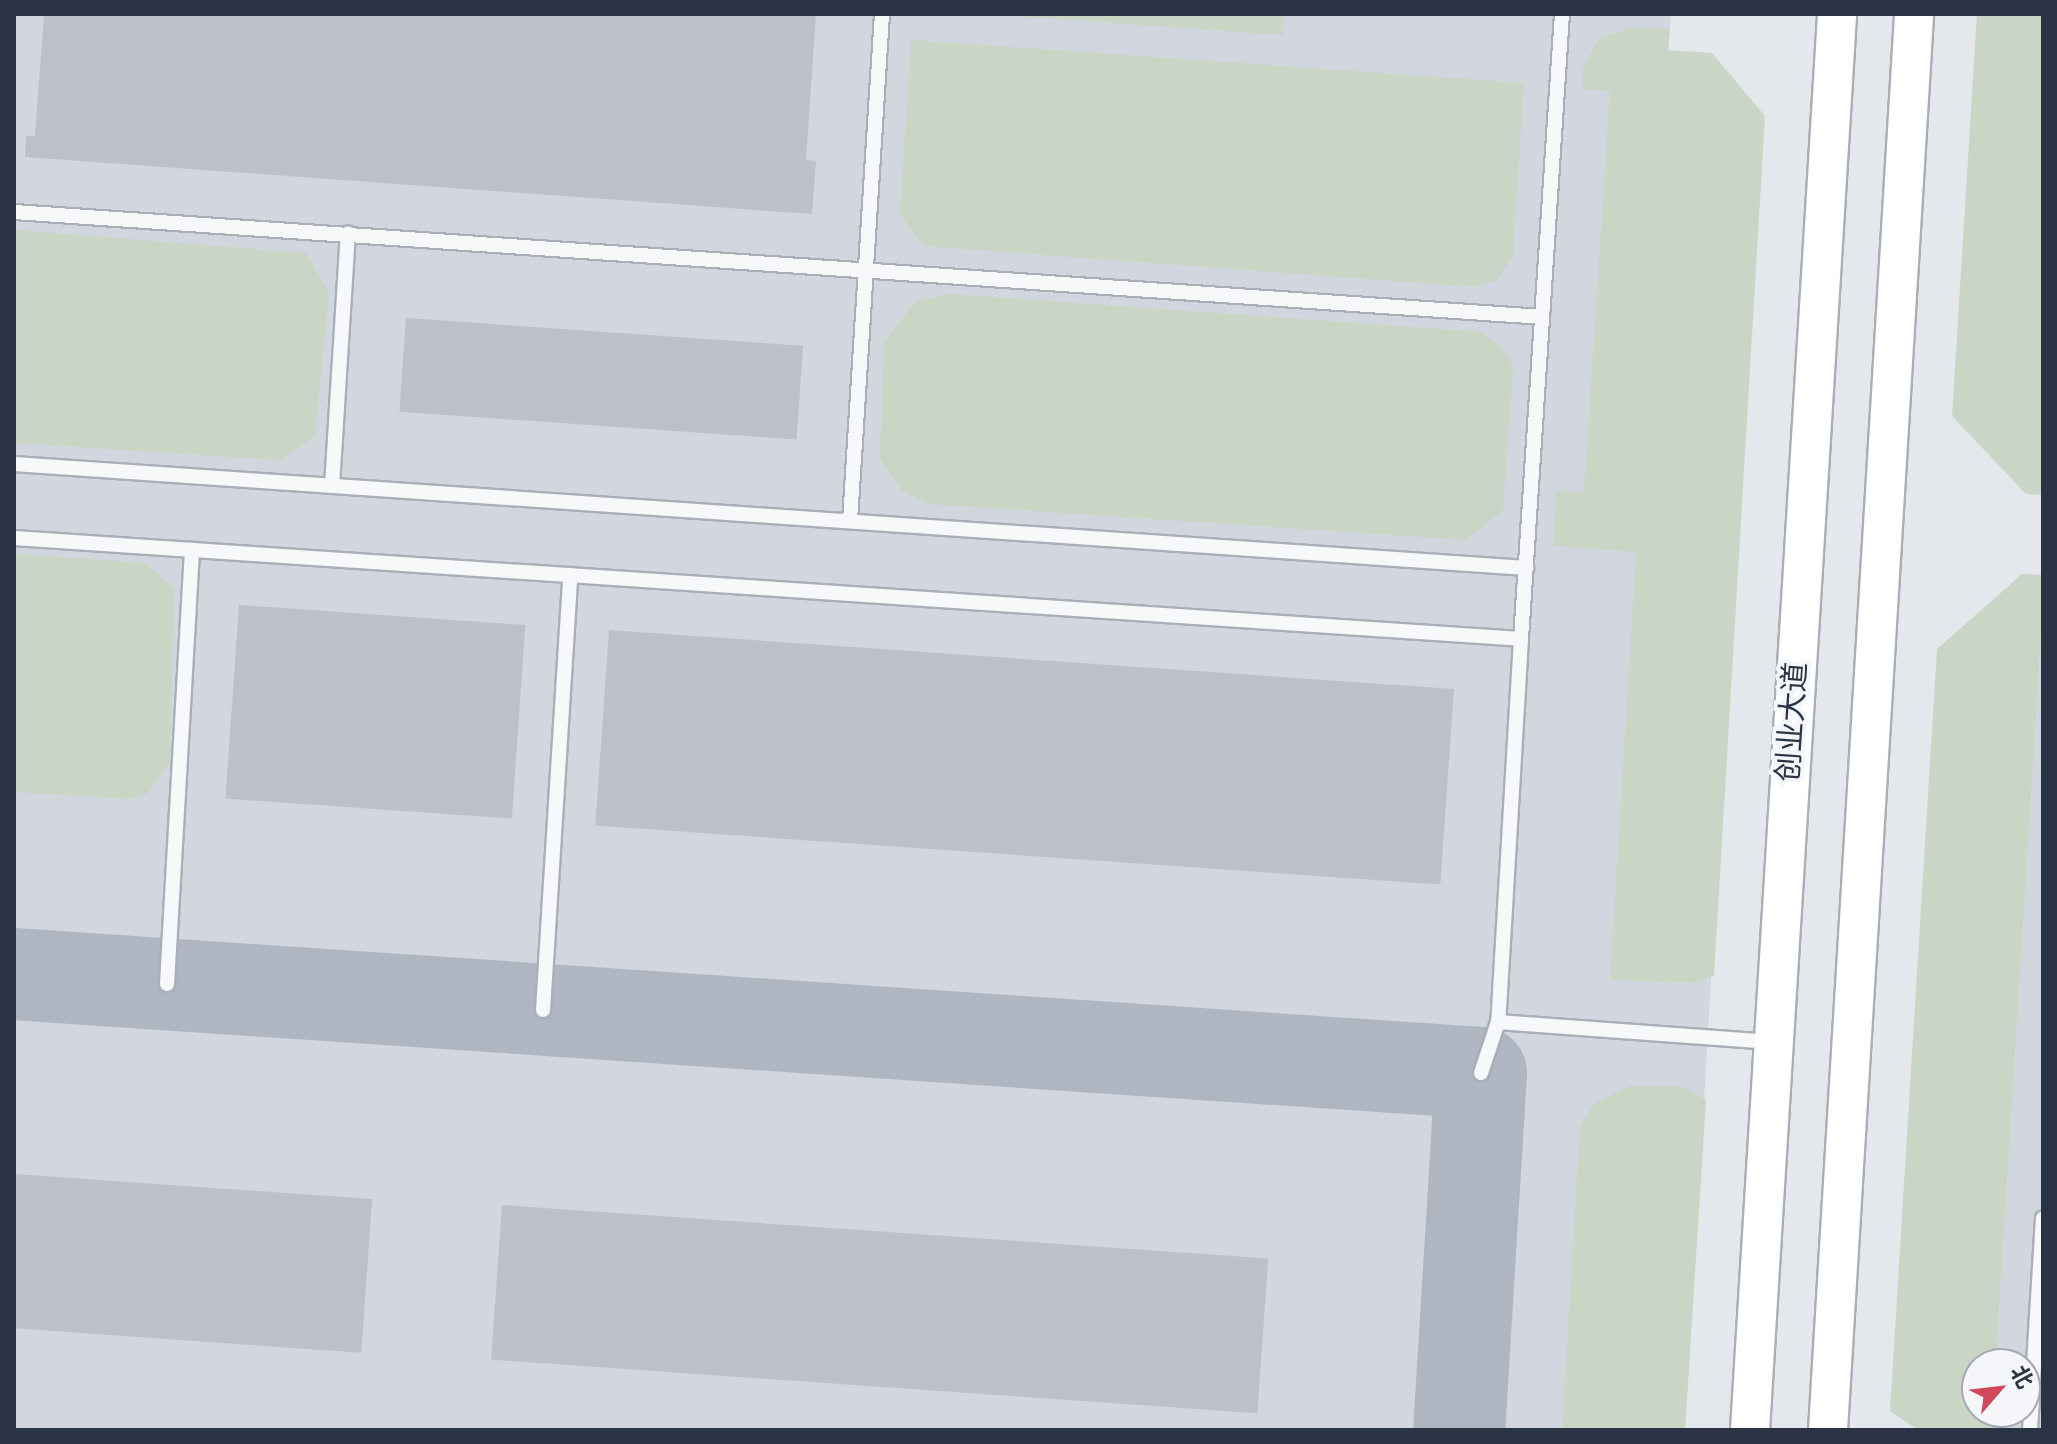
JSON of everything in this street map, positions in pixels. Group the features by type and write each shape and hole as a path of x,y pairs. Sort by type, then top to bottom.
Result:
{"main road":[{"name":"创业大道","path":"1750,1430 1837,14"},
{"path":"1828,1430 1914,14"}],"lane":[{"path":"850,521 882,14"},
{"path":"1481,1073 1498,1022 1562,14"},
{"path":"14,212 1542,317"},
{"path":"332,486 348,234"},
{"path":"14,464 1526,568"},
{"path":"14,538 1521,639"},
{"path":"167,984 192,550"},
{"path":"543,1010 570,575"},
{"path":"1498,1022 1774,1042"},
{"path":"2030,1430 2043,1218"}],"shaded area":[{"path":"14,14 1671,14 1668,50 1731,635 1685,1430 14,1430"},
{"path":"2043,606 2043,1430 1992,1430 2041,1428 2041,1348 1997,1348"}],"green space":[{"path":"986,14 1284,14 1283,35"},
{"path":"1977,14 2043,14 2043,495 2026,494 1952,416"},
{"path":"1632,27 1670,29 1668,50 1712,53 1765,116 1714,976 1694,983 1610,980 1636,552 1553,546 1556,491 1584,492 1610,91 1583,89 1583,67 1600,38"},
{"path":"911,40 1524,83 1513,255 1497,280 1473,287 923,246 900,214"},
{"path":"14,230 306,253 329,293 315,436 281,460 14,443"},
{"path":"952,294 1483,332 1509,355 1513,371 1503,511 1466,540 929,504 902,491 880,459 884,342 915,302"},
{"path":"14,554 145,563 174,588 170,762 148,793 128,799 14,792"},
{"path":"2022,574 2043,575 1997,1348 1961,1348 1961,1428 1992,1430 1918,1430 1890,1411 1937,649"},
{"path":"1630,1086 1680,1086 1706,1100 1685,1430 1562,1430 1580,1126 1595,1103"}],"building":[{"path":"44,14 816,14 806,160 816,161 812,214 25,157 26,136 35,136"},
{"path":"406,318 803,346 796,440 399,412"},
{"path":"239,605 525,625 512,819 225,799"},
{"path":"609,630 1454,689 1440,885 595,826"},
{"path":"14,1174 372,1199 361,1353 14,1328"},
{"path":"502,1205 1268,1259 1257,1413 491,1360"}],"taxiway":[{"path":"14,974 1481,1073 1459,1430"}]}
